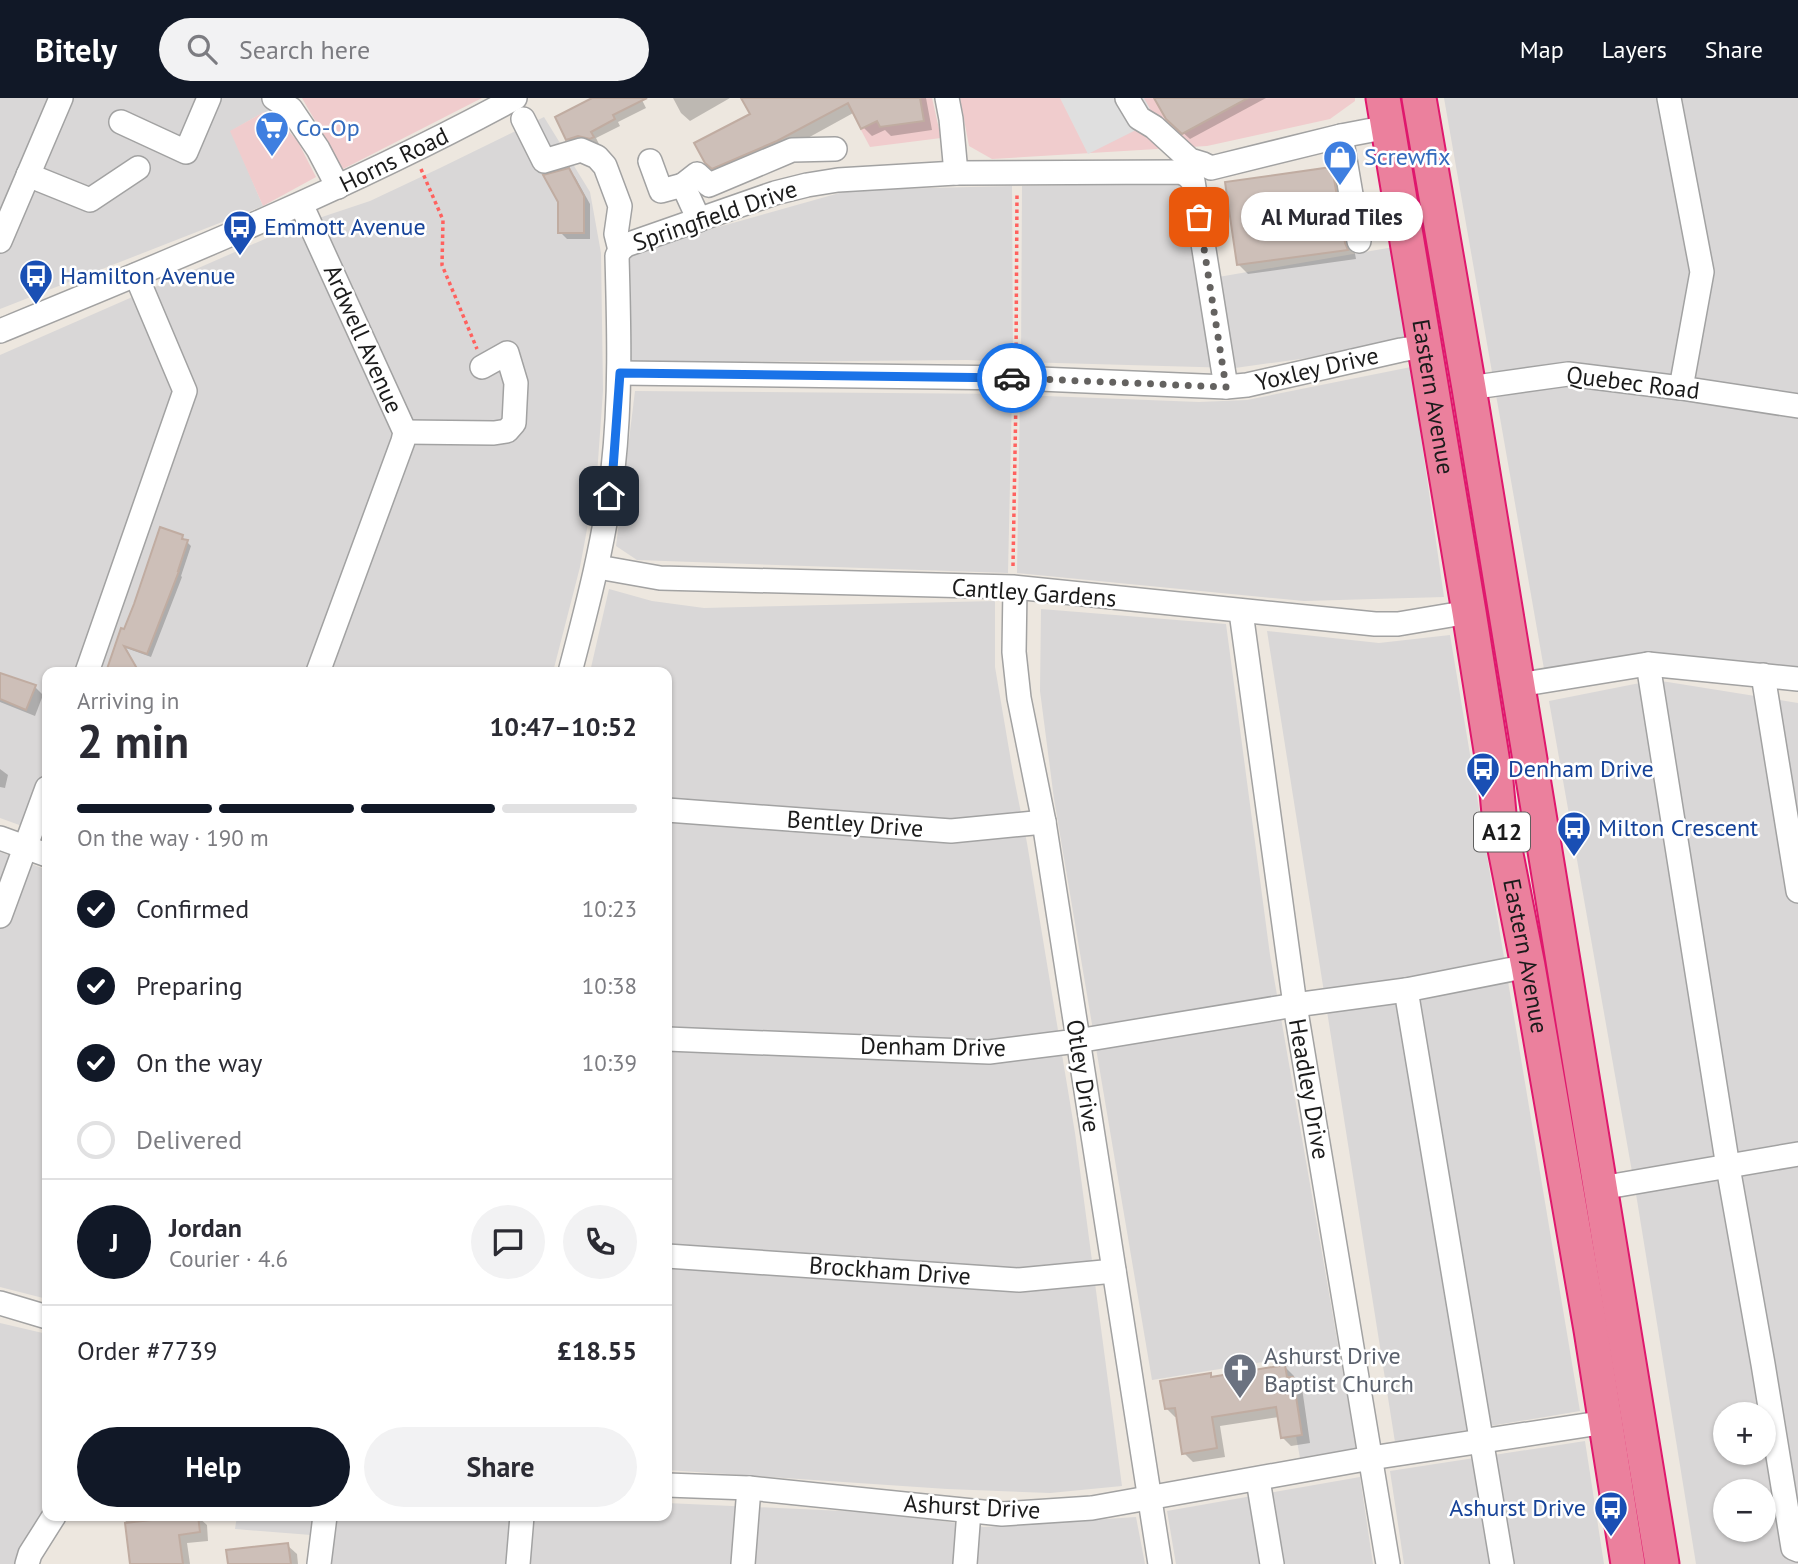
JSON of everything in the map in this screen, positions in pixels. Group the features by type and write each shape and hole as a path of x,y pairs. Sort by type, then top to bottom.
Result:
{"highway":[{"name":"Eastern Avenue","path":"1419,98 1662,1564"},
{"name":"Eastern Avenue","path":"1386,112 1469,612 1496,782 1500,824 1528,967 1628,1564"}],"street":[{"path":"0,241 61,98"},
{"path":"121,122 186,152 209,98"},
{"path":"274,98 291,109 318,149 338,187"},
{"path":"947,98 956,173"},
{"path":"1127,98 1139,118 1162,133 1202,174 1226,387"},
{"path":"1669,98 1702,272 1681,388"},
{"path":"519,109 544,162 581,150 597,156 605,166 620,206 616,234 620,250"},
{"name":"Horns Road","path":"0,331 301,204 445,136 519,109"},
{"name":"Springfield Drive","path":"571,667 598,567 613,469 620,373 617,256 626,245 775,193 838,180 956,173 1202,174 1341,136 1386,112"},
{"path":"1341,136 1359,241"},
{"path":"650,161 661,191 682,185 697,174 709,185 792,150 835,149"},
{"path":"28,175 90,200 138,168"},
{"path":"682,185 699,220"},
{"name":"Ardwell Avenue","path":"301,204 405,432 320,667"},
{"path":"89,667 185,391 136,275"},
{"name":"Yoxley Drive","path":"620,373 1016,378 1226,387 1247,385 1425,346"},
{"path":"405,432 507,431 514,423 516,383 507,353 487,365"},
{"name":"Quebec Road","path":"1469,388 1559,374 1589,375 1798,406"},
{"name":"Cantley Gardens","path":"598,567 660,578 1015,588 1374,624 1398,624 1469,612"},
{"name":"Otley Drive","path":"1015,588 1014,652 1019,698 1044,822 1160,1564"},
{"name":"Headley Drive","path":"1241,612 1295,1005 1388,1564"},
{"path":"1648,664 1728,1167 1793,1548 1798,1550"},
{"path":"1518,685 1648,664 1798,679"},
{"path":"1763,675 1798,891"},
{"name":"Bentley Drive","path":"672,810 951,831 1044,822"},
{"path":"0,916 37,851 42,820"},
{"path":"0,838 37,851"},
{"name":"Denham Drive","path":"672,1039 989,1052 1406,990 1528,967"},
{"path":"1406,990 1502,1564"},
{"path":"1601,1188 1798,1154"},
{"name":"Brockham Drive","path":"672,1256 1019,1280 1114,1271"},
{"path":"0,1303 42,1316"},
{"name":"Ashurst Drive","path":"672,1485 749,1488 1002,1514 1091,1508 1371,1458 1606,1422"},
{"path":"1258,1480 1272,1564"},
{"path":"743,1564 749,1488"},
{"path":"965,1564 969,1511"},
{"path":"27,1564 30,1554 51,1521"},
{"path":"319,1564 324,1521"},
{"path":"518,1564 522,1521"}],"path":[{"path":"414,151 443,220 442,265 480,357 487,365"}],"shaded area":[{"path":"0,98 286,98 271,113 264,112 231,131 263,206 0,309"},
{"path":"302,98 482,98 343,169"},
{"path":"844,98 932,98 941,138 870,147"},
{"path":"960,98 1355,98 1355,101 1330,119 1207,146 992,159 969,146"},
{"path":"1060,98 1144,98 1156,120 1088,154"},
{"path":"1444,98 1798,98 1798,667 1647,653 1544,669"},
{"path":"264,112 271,113 297,140 316,177 263,206 230,131"},
{"path":"544,117 590,192 601,253 603,391 597,475 580,567 554,667 42,667 42,833 0,818 0,355 292,227 370,201"},
{"path":"1181,183 1201,280 1394,247 1408,344 1235,368 1021,362 1022,186"},
{"path":"1012,186 1013,362 967,360 631,364 630,257 640,249 850,190"},
{"path":"1411,367 1444,597 1304,601 1017,573 1020,395 1199,402 1247,400"},
{"path":"635,391 1012,394 1008,573 637,560 616,546"},
{"path":"609,589 652,601 704,608 995,601 995,667 1075,1133 1122,1486 1050,1493 947,1489 672,1470 672,667 591,667"},
{"path":"1041,609 1226,624 1270,955 1356,1448 1300,1458 1282,1359 1152,1380 1054,799 1040,691"},
{"path":"1267,631 1379,643 1450,635 1580,1411 1395,1442"},
{"path":"1655,680 1798,703 1798,1564 1696,1564 1637,1200 1549,701"},
{"path":"0,852 42,868 42,1298 0,1287"},
{"path":"0,1323 42,1333 42,1521 44,1521 23,1564 0,1564"},
{"path":"1585,1441 1604,1564 1404,1564 1390,1471"},
{"path":"1360,1477 1373,1564 1176,1564 1167,1511"},
{"path":"672,1503 886,1513 984,1527 1136,1517 1145,1564 307,1564 311,1535 235,1529 236,1521 672,1521"}],"building":[{"path":"592,98 647,98 613,115 615,119 591,132 594,137 590,139 578,136 566,140 555,117"},
{"path":"741,98 920,98 924,121 880,127 877,121 861,129 848,103 777,141 712,169 705,163 694,143 750,114"},
{"path":"1154,98 1248,98 1182,134 1166,119"},
{"path":"1332,167 1348,250 1237,265 1225,182"},
{"path":"569,168 584,196 584,233 558,233 558,202 543,175"},
{"path":"160,527 183,535 182,539 188,540 179,571 147,654 124,646 136,667 108,667 121,628 124,629"},
{"path":"0,673 36,685 26,710 0,699"},
{"path":"1285,1365 1287,1377 1293,1377 1302,1435 1281,1438 1276,1407 1212,1417 1217,1448 1182,1454 1175,1408 1165,1409 1160,1381 1211,1373 1211,1377"},
{"path":"199,1521 200,1532 179,1535 183,1564 130,1564 125,1523"},
{"path":"288,1543 291,1564 228,1564 226,1550"}],"way so far":[{"path":"1012,378 1226,387 1199,217"}],"place":[{"name":"Co-Op","path":"272,158"},
{"name":"Screwfix","path":"1340,187"},
{"name":"Al Murad Tiles","path":"1199,217"},
{"name":"Emmott Avenue","path":"240,257"},
{"name":"Hamilton Avenue","path":"36,306"},
{"name":"Denham Drive","path":"1483,799"},
{"name":"Milton Crescent","path":"1574,858"},
{"name":"Ashurst Drive Baptist Church","path":"1240,1400"},
{"name":"Ashurst Drive","path":"1611,1538"}],"route":[{"path":"609,496 620,373 1012,378"}]}
